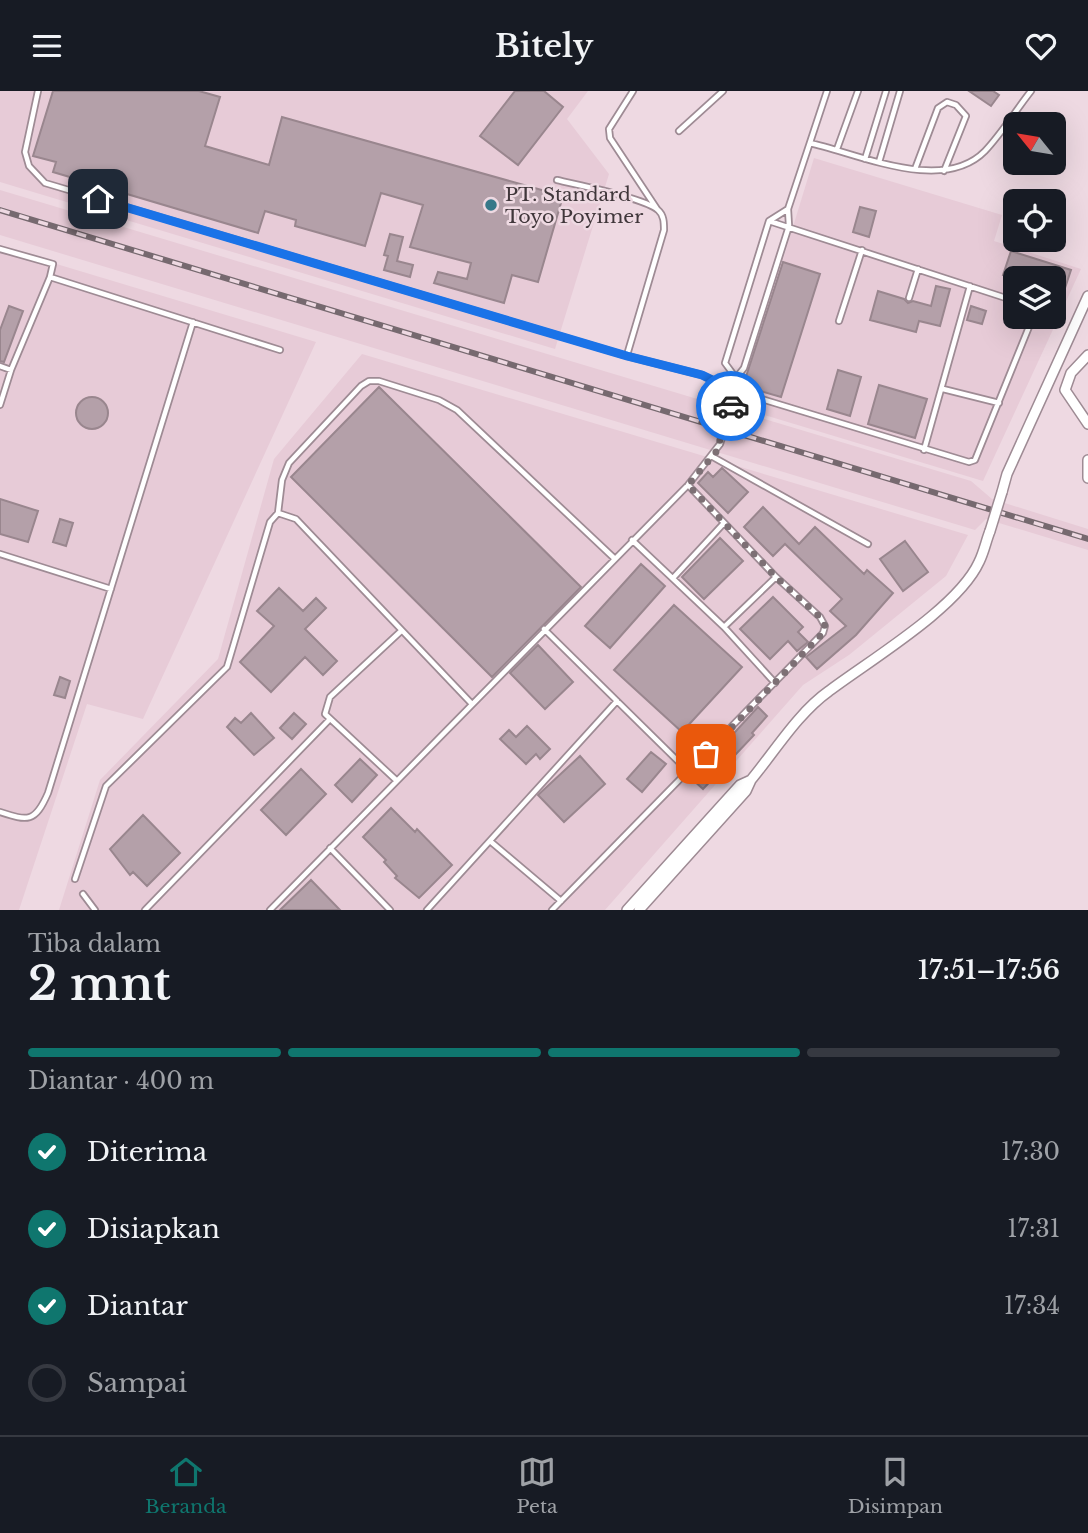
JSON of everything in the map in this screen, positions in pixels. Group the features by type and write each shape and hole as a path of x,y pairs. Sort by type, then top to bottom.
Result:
{"street":[{"path":"639,910 746,791 751,780 820,698 875,660 957,591 979,563 1007,474 1088,296"},
{"path":"1088,355 1072,373 1065,390 1088,424"},
{"path":"1088,460 1088,478"},
{"path":"626,910 740,785 751,780"}],"lane":[{"path":"38,91 25,152 29,166 45,183 627,356 702,375 735,391 969,462 975,460 1028,329"},
{"path":"627,356 664,230 663,218 658,209 610,138 609,129 633,91"},
{"path":"679,131 723,91"},
{"path":"270,910 713,457 720,444 736,379 744,368 789,226 788,209 827,91"},
{"path":"837,149 858,91"},
{"path":"865,159 886,91"},
{"path":"879,162 900,91"},
{"path":"810,143 879,162 944,171 964,166 984,152 1031,91"},
{"path":"915,169 938,108 947,102 956,105 966,116 944,171"},
{"path":"557,180 658,209"},
{"path":"736,379 725,363 769,221 788,209"},
{"path":"769,221 1003,297"},
{"path":"0,249 53,264 50,277 10,370 0,405"},
{"path":"839,321 862,250"},
{"path":"909,298 918,269"},
{"path":"50,277 281,350"},
{"path":"924,450 970,286"},
{"path":"0,811 24,820 31,818 43,805 193,322"},
{"path":"0,366 10,370"},
{"path":"75,879 106,786 227,667 270,521 278,513 282,480 299,450 369,381 379,381 439,400 457,410 615,559"},
{"path":"943,389 999,403"},
{"path":"713,457 868,544"},
{"path":"552,910 823,633 825,626 820,617 776,577 688,485"},
{"path":"278,513 296,519 400,632 471,703"},
{"path":"673,577 724,523"},
{"path":"632,540 724,627 775,683"},
{"path":"0,554 111,589"},
{"path":"724,627 776,577"},
{"path":"544,629 689,772"},
{"path":"396,781 325,714 324,708 330,697 400,632"},
{"path":"427,910 617,701"},
{"path":"145,910 330,719"},
{"path":"490,841 561,901"},
{"path":"330,848 390,910"},
{"path":"83,894 95,910"}],"shaded area":[{"path":"0,91 588,91 567,119 609,174 555,349 0,182"},
{"path":"814,158 1002,215 994,241 1003,244 1003,252 1028,252 1081,269 1066,301 1066,266 1003,266 1003,329 1053,329 983,481 738,407"},
{"path":"0,190 971,481 992,499 1088,529 1088,550 986,519 975,530 0,235"},
{"path":"0,247 316,342 143,719 87,704 19,910 0,910"},
{"path":"362,354 968,535 946,576 849,655 803,685 605,910 59,910 100,780 218,659 274,459"}],"building":[{"path":"53,91 199,91 220,97 205,146 269,165 282,117 563,196 538,282 512,275 504,303 434,283 438,272 467,279 471,263 410,247 423,205 381,193 365,246 295,226 296,220 265,211 258,233 53,172 56,162 33,156"},
{"path":"515,91 544,91 563,107 518,165 480,136"},
{"path":"969,91 993,91 999,95 991,106"},
{"path":"860,207 876,211 869,237 853,232"},
{"path":"390,234 403,237 397,261 413,265 410,277 384,270 388,256 384,255"},
{"path":"1011,252 1014,252 1058,266 1006,266"},
{"path":"783,262 820,274 781,397 743,386"},
{"path":"1066,268 1071,270 1066,285"},
{"path":"936,286 950,289 940,326 919,321 916,332 870,320 878,291 904,299 908,303 913,301 931,306"},
{"path":"9,306 23,311 4,362 0,361 0,330"},
{"path":"971,306 986,311 982,324 967,320"},
{"path":"838,370 861,377 850,416 827,409"},
{"path":"879,385 927,399 915,438 868,424"},
{"path":"379,387 581,587 492,677 291,477"},
{"path":"92,397 103,402 108,413 103,424 92,429 81,424 76,413 81,402"},
{"path":"722,468 748,492 728,513 698,483 708,472 713,477"},
{"path":"0,499 38,511 28,542 0,534"},
{"path":"763,507 799,544 815,527 864,574 867,570 893,593 856,635 817,669 806,657 846,626 830,611 842,599 785,544 773,556 744,527"},
{"path":"60,519 73,523 66,546 53,542"},
{"path":"720,538 743,561 704,599 682,577"},
{"path":"905,541 928,572 903,591 880,559"},
{"path":"641,564 665,586 610,648 585,626"},
{"path":"279,588 303,611 316,598 326,608 305,629 337,661 323,675 305,657 271,692 240,662 274,626 257,611"},
{"path":"773,597 803,627 798,632 808,642 797,651 788,641 770,659 740,629"},
{"path":"674,605 742,667 682,732 614,670"},
{"path":"538,645 573,682 545,709 510,673"},
{"path":"60,677 70,681 65,698 54,695"},
{"path":"758,707 767,716 752,733 754,735 703,789 692,779"},
{"path":"251,713 274,738 254,755 227,727 235,718 241,723"},
{"path":"294,713 306,724 292,739 280,728"},
{"path":"527,726 550,749 540,759 536,754 526,764 500,739 509,730 516,737"},
{"path":"651,752 666,764 642,792 627,779"},
{"path":"580,756 605,784 564,822 538,795"},
{"path":"360,759 377,775 352,802 335,785"},
{"path":"301,769 326,794 286,835 261,810"},
{"path":"391,808 415,832 417,829 452,865 419,898 395,878 397,876 384,862 386,860 363,837"},
{"path":"143,815 180,853 147,886 133,872 130,875 110,849"},
{"path":"311,880 340,910 280,910"}],"railway":[{"path":"0,210 1088,539"}],"way so far":[{"path":"706,754 823,633 825,626 820,617 776,577 688,485 716,452 731,406"}],"place":[{"name":"PT. Standard Toyo Poyimer","path":"491,205"}],"route":[{"path":"98,199 627,356 702,375 735,391 731,406"}]}
